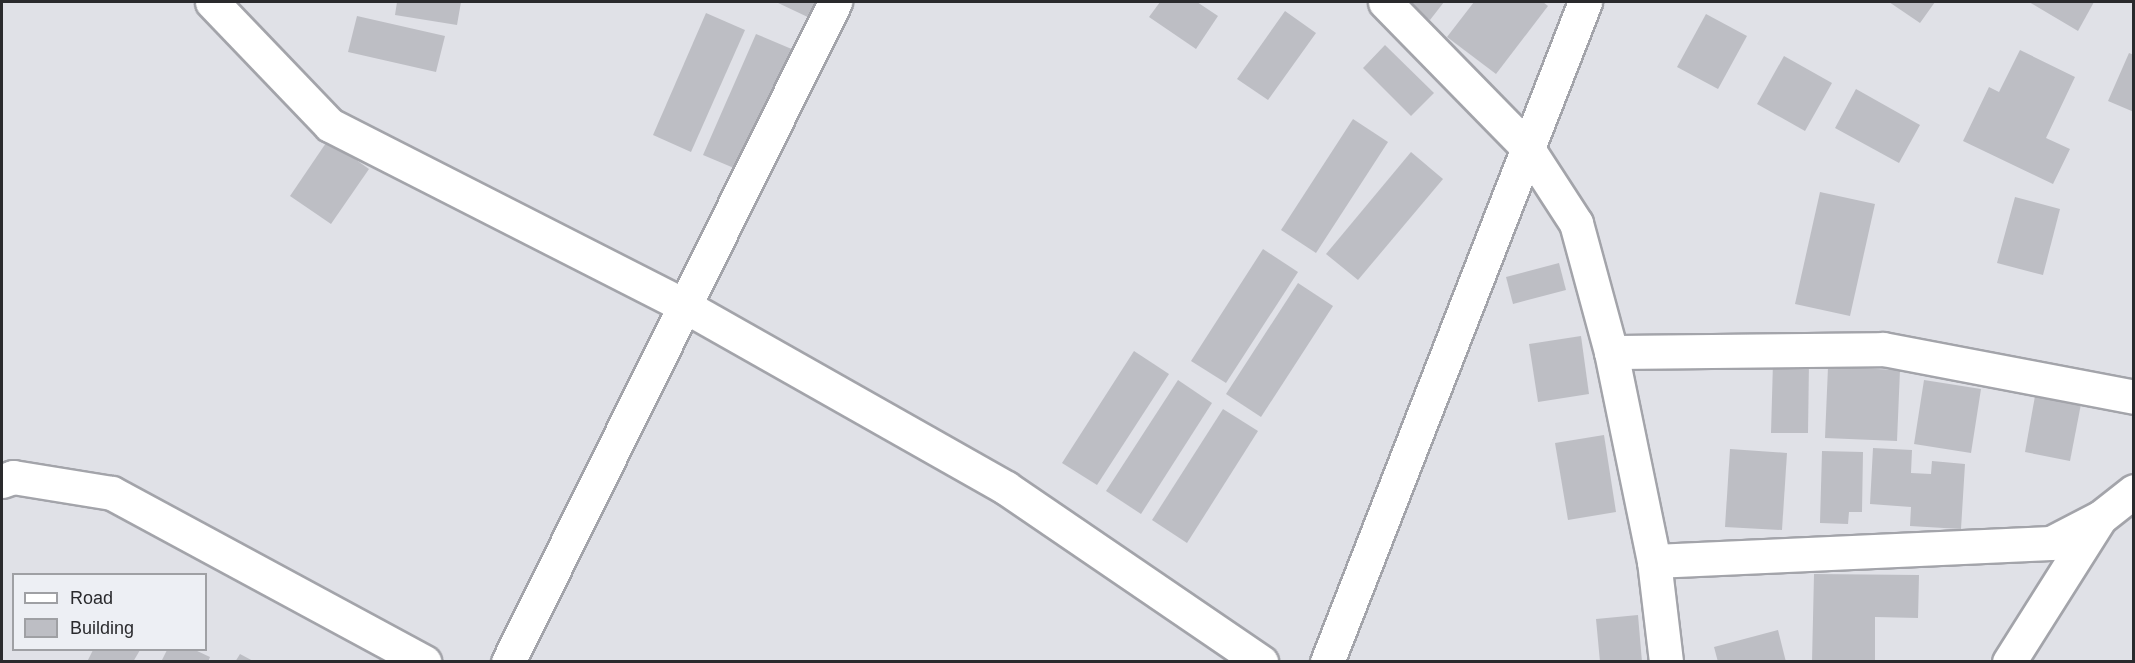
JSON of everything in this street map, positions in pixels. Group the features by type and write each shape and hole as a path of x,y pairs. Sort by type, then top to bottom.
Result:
{"street":[{"path":"212,2 330,125 683,305 1006,488 1261,662"},
{"path":"508,662 835,2"},
{"path":"1385,2 1526,146 1576,223 1611,352 1654,561 1666,662"},
{"path":"1327,662 1526,146 1585,2"},
{"path":"1611,352 1883,349 2133,397"},
{"path":"2,481 13,477 112,493 424,662"},
{"path":"1654,561 2051,543 2123,503"},
{"path":"2009,662 2123,503"}],"building":[{"path":"397,2 461,2 457,25 395,15"},
{"path":"776,2 822,2 814,20"},
{"path":"1160,2 1197,2 1218,16 1196,49 1149,17"},
{"path":"1404,2 1444,2 1430,20"},
{"path":"1474,2 1543,2 1548,6 1496,74 1447,37"},
{"path":"1889,2 1935,2 1920,23"},
{"path":"2029,2 2094,2 2078,31"},
{"path":"1285,11 1316,33 1268,100 1237,79"},
{"path":"706,13 745,30 691,152 653,135"},
{"path":"1706,14 1747,36 1718,89 1677,67"},
{"path":"357,16 445,36 436,72 348,52"},
{"path":"756,34 794,50 741,171 703,155"},
{"path":"1385,45 1434,93 1411,116 1363,68"},
{"path":"2020,50 2075,77 2046,138 2070,149 2053,184 1963,141 1989,87 1999,92"},
{"path":"2129,53 2134,55 2134,112 2108,101"},
{"path":"1784,56 1832,83 1805,131 1757,104"},
{"path":"1856,89 1920,125 1899,163 1835,128"},
{"path":"1353,119 1388,142 1316,253 1281,230"},
{"path":"328,140 369,169 331,224 290,196"},
{"path":"1411,152 1443,179 1358,280 1326,254"},
{"path":"1820,192 1875,204 1850,316 1795,304"},
{"path":"2015,197 2060,209 2043,275 1997,263"},
{"path":"1263,249 1298,272 1226,383 1191,361"},
{"path":"1559,263 1566,290 1513,304 1506,277"},
{"path":"1298,283 1333,306 1261,417 1226,394"},
{"path":"1581,336 1589,394 1538,402 1529,344"},
{"path":"1134,351 1169,374 1097,485 1062,463"},
{"path":"1773,362 1809,362 1808,433 1771,433"},
{"path":"1828,367 1900,370 1897,441 1825,438"},
{"path":"1178,380 1212,403 1141,514 1106,491"},
{"path":"1924,380 1981,389 1971,453 1914,444"},
{"path":"2035,396 2081,404 2070,461 2025,452"},
{"path":"1223,409 1258,431 1187,543 1152,520"},
{"path":"1604,435 1616,512 1568,520 1555,443"},
{"path":"1873,448 1912,450 1911,473 1931,474 1932,461 1965,464 1961,529 1910,526 1911,507 1870,504"},
{"path":"1730,449 1787,453 1782,530 1725,527"},
{"path":"1822,451 1863,452 1862,512 1849,512 1848,524 1820,523"},
{"path":"1814,574 1919,575 1918,618 1875,617 1875,662 1812,662"},
{"path":"1638,615 1642,662 1600,662 1596,619"},
{"path":"1778,630 1786,662 1718,662 1714,647"},
{"path":"92,651 139,651 133,662 87,662"},
{"path":"166,651 197,651 210,657 208,662 161,662"},
{"path":"240,654 255,662 235,662"}]}
